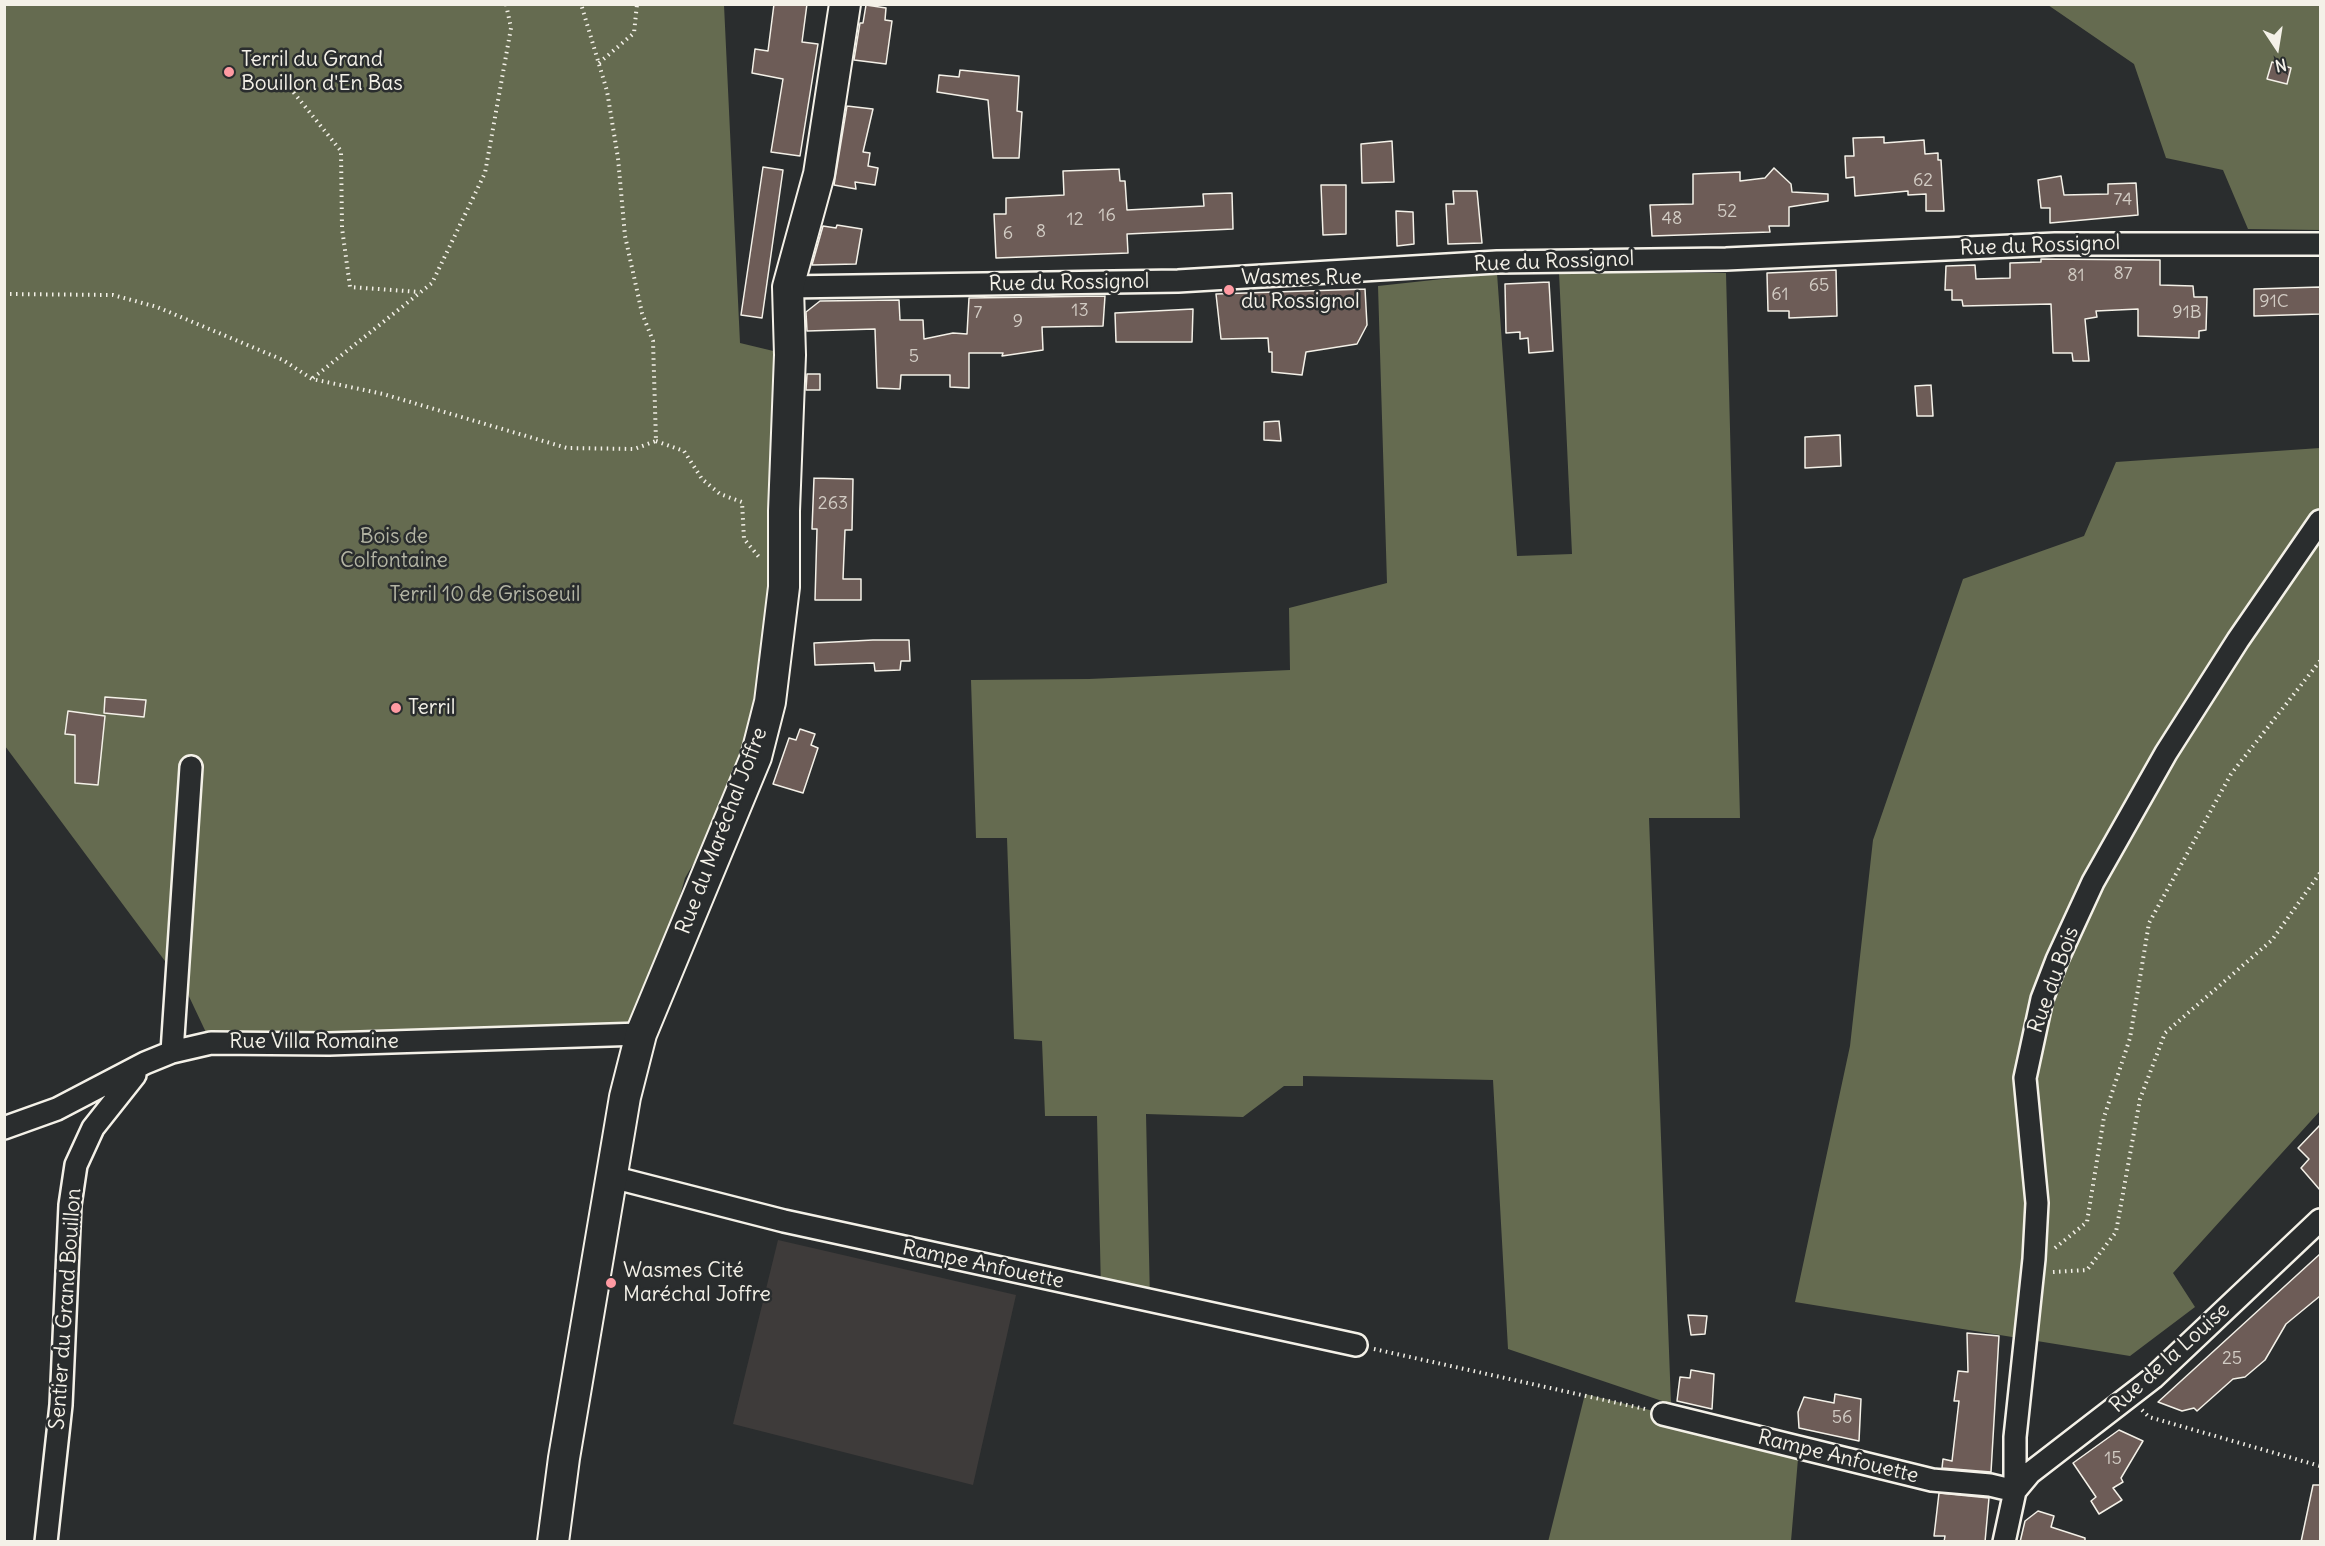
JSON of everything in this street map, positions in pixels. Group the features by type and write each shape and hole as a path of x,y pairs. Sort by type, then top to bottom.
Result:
{"street":[{"name":"Rue du Maréchal Joffre","path":"553,1542 564,1458 625,1097 641,1034 756,757 770,702 784,587 784,511 790,355 788,287 819,174 845,4"},
{"name":"Rue du Rossignol","path":"788,287 1178,281 1507,262 1726,259 2055,244 2320,244"},
{"name":"Rue du Bois","path":"2004,1542 2015,1491 2015,1437 2034,1259 2037,1203 2025,1078 2033,1034 2057,960 2093,882 2166,753 2238,640 2320,521"},
{"path":"172,1052 191,767"},
{"name":"Rue Villa Romaine","path":"4,1128 57,1109 145,1063 172,1052 211,1043 329,1044 641,1034"},
{"name":"Sentier du Grand Bouillon","path":"46,1542 62,1405 70,1205 76,1165 93,1128 116,1096 145,1063"},
{"name":"Rampe Anfouette","path":"612,1177 795,1223 1356,1345"},
{"name":"Rue de la Louise","path":"2015,1491 2030,1473 2153,1378 2320,1220"},
{"name":"Rampe Anfouette","path":"1663,1414 1932,1480 1990,1485 2015,1491"}],"path":[{"path":"312,379 432,283 485,173 511,28 506,4"},
{"path":"581,4 607,91 618,158 625,236 642,313 653,341 656,441"},
{"path":"599,63 634,33 637,4"},
{"path":"286,83 341,151 342,228 350,287 420,292"},
{"path":"4,294 113,295 157,307 283,360 312,379 383,394 567,448 634,448 656,441 684,451 702,479 720,494 742,502 744,538 784,587"},
{"path":"2320,661 2231,774 2149,923 2130,1038 2104,1117 2087,1222 2061,1244 2034,1259 2052,1272 2087,1270 2116,1232 2140,1099 2165,1034 2272,940 2320,873"},
{"path":"1356,1345 1663,1414"},
{"path":"2149,1417 2320,1466"}],"shaded area":[{"path":"778,1240 1016,1295 973,1485 733,1424"}],"green space":[{"name":"Bois de Colfontaine","path":"4,5 724,5 740,343 790,355 756,757 685,878 641,1034 211,1043 185,988 5,746"},
{"path":"2048,5 2320,5 2320,230 2248,229 2223,170 2166,158 2134,64"},
{"path":"1559,272 1726,273 1740,818 1649,818 1671,1404 1508,1349 1493,1080 1303,1076 1303,1086 1284,1086 1243,1117 1146,1114 1150,1301 1101,1290 1097,1116 1045,1116 1042,1041 1014,1039 1007,838 976,838 971,680 1089,679 1290,670 1289,608 1387,583 1378,286 1497,273 1517,556 1572,554"},
{"path":"2320,448 2320,1111 2173,1273 2195,1307 2130,1356 1795,1302 1850,1046 1873,840 1963,579 2084,536 2116,462"},
{"path":"1585,1394 1799,1447 1791,1541 1548,1542"}],"building":[{"path":"774,4 807,4 802,42 818,44 800,156 771,152 783,79 752,73 755,49 768,51"},
{"path":"866,5 886,8 885,20 892,21 886,64 854,60 860,23 863,23"},
{"path":"2272,62 2291,68 2287,84 2267,79"},
{"path":"960,70 1019,76 1017,111 1022,112 1019,158 993,158 988,100 937,92 939,75 959,77"},
{"path":"847,106 873,109 863,152 870,153 868,166 878,168 875,185 855,182 856,189 834,185"},
{"path":"1884,137 1884,143 1924,140 1925,154 1938,153 1938,160 1941,160 1944,211 1926,211 1926,194 1908,195 1908,191 1855,196 1854,177 1846,178 1845,156 1854,156 1853,138"},
{"path":"1392,141 1394,182 1362,183 1361,144"},
{"path":"763,167 783,170 762,318 741,315"},
{"path":"1774,168 1791,184 1792,192 1828,194 1828,201 1789,207 1789,226 1769,226 1770,232 1652,236 1650,205 1693,204 1693,174 1740,172 1740,181 1765,178"},
{"path":"1119,169 1120,181 1125,181 1127,210 1204,206 1203,194 1232,193 1233,229 1127,234 1128,253 996,258 994,214 1006,214 1006,198 1064,195 1063,171"},
{"path":"2061,176 2064,195 2108,194 2108,184 2136,183 2138,215 2050,223 2050,208 2041,208 2038,180"},
{"path":"1321,185 1346,185 1346,234 1323,235"},
{"path":"1453,191 1477,191 1482,243 1448,244 1446,204 1454,204"},
{"path":"1396,211 1413,212 1414,244 1397,246"},
{"path":"837,225 862,229 856,264 812,265 823,226 836,228"},
{"path":"2041,259 2160,260 2160,285 2193,286 2194,297 2207,297 2206,330 2199,331 2199,338 2138,336 2138,309 2096,311 2097,317 2085,319 2089,361 2073,361 2072,353 2053,353 2051,304 1963,306 1962,300 1952,300 1952,290 1945,290 1946,266 1975,265 1976,279 2010,278 2010,263 2041,262"},
{"path":"1836,270 1837,316 1789,318 1789,311 1768,311 1767,273"},
{"path":"1549,282 1553,351 1529,353 1528,338 1520,339 1520,332 1506,333 1505,284"},
{"path":"2320,287 2320,314 2254,316 2254,289"},
{"path":"1365,289 1367,325 1357,344 1306,352 1302,375 1272,372 1272,352 1269,352 1268,338 1221,339 1216,294"},
{"path":"1105,296 1103,326 1042,327 1043,350 1002,356 1003,353 969,353 969,388 950,387 950,375 901,375 900,389 877,388 875,329 807,331 806,312 820,301 899,300 900,320 923,320 924,339 953,333 967,334 969,298"},
{"path":"1193,309 1192,342 1116,342 1115,313"},
{"path":"807,374 820,374 820,390 806,390"},
{"path":"1931,385 1933,416 1917,416 1915,386"},
{"path":"1279,421 1281,441 1264,440 1264,422"},
{"path":"1840,435 1841,466 1805,468 1805,437"},
{"path":"814,478 853,479 852,530 845,530 843,579 861,579 861,600 815,600 817,529 812,529"},
{"path":"909,640 910,661 901,661 900,670 875,671 874,663 815,665 814,643"},
{"path":"105,697 146,700 144,717 104,713"},
{"path":"68,711 105,716 98,785 75,783 75,735 65,734"},
{"path":"800,729 815,734 811,745 818,748 803,793 773,784 789,738 796,740"},
{"path":"2320,1125 2320,1190 2301,1168 2309,1159 2298,1148"},
{"path":"2320,1254 2320,1296 2286,1324 2265,1360 2245,1377 2233,1379 2197,1411 2194,1408 2182,1411 2158,1402"},
{"path":"1688,1315 1707,1316 1705,1334 1691,1335"},
{"path":"1967,1333 1999,1336 1991,1472 1942,1468 1943,1459 1952,1461 1959,1401 1954,1401 1958,1371 1968,1372"},
{"path":"1691,1370 1714,1374 1712,1409 1677,1401 1680,1377 1690,1378"},
{"path":"1835,1394 1861,1399 1859,1441 1799,1428 1798,1412 1804,1397 1834,1403"},
{"path":"2119,1430 2143,1441 2121,1478 2123,1482 2113,1488 2122,1500 2099,1514 2091,1501 2096,1497 2073,1463"},
{"path":"2313,1485 2320,1485 2320,1542 2301,1542"},
{"path":"1939,1493 1989,1498 1985,1542 1944,1542 1945,1536 1934,1536"},
{"path":"2038,1511 2054,1516 2051,1527 2085,1538 2085,1542 2020,1542 2025,1521"}],"place":[{"name":"Terril du Grand Bouillon d'En Bas","path":"229,72"},
{"name":"Wasmes Rue du Rossignol","path":"1229,290"},
{"name":"Terril","path":"396,708"},
{"name":"Wasmes Cité Maréchal Joffre","path":"611,1283"}],"park label":[{"name":"Terril 10 de Grisoeuil","path":"485,595"}]}
